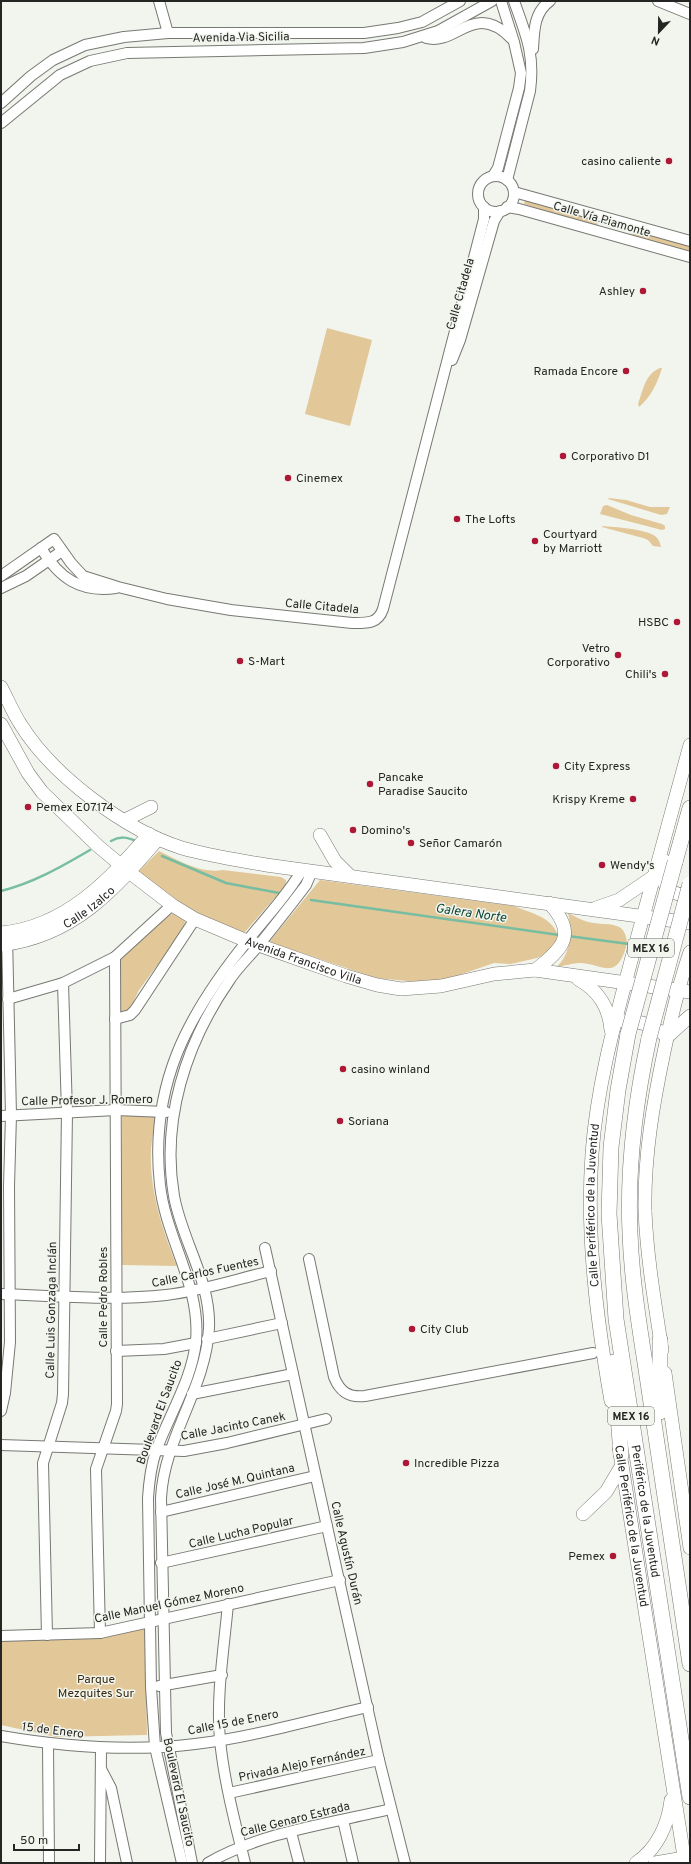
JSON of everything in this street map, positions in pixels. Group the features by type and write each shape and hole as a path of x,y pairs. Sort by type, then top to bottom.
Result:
{"highway":[{"name":"Periférico de la Juventud","path":"690,808 628,1034 618,1090 611,1147 609,1214 616,1319 690,1797"},
{"name":"Periférico de la Juventud","path":"690,884 649,1038 635,1112 631,1144 629,1205 630,1241 636,1299 690,1664"},
{"path":"616,1319 614,1363 622,1460"},
{"path":"660,1340 660,1467"}],"main road":[{"path":"1,687 21,725 48,758 82,791 125,820 154,836 183,848 218,857 307,871 690,923"},
{"name":"Avenida Francisco Villa","path":"3,732 28,773 42,792 125,869 195,919 253,943 377,986 401,989 441,986 494,974 535,970 684,991"},
{"name":"Calle Periférico de la Juventud","path":"686,1859 672,1787 622,1460 602,1352 591,1216 592,1155 594,1129 600,1091 625,983 690,745"},
{"path":"125,820 152,807"},
{"path":"673,807 677,823 665,862 663,881 666,887 672,892 690,894"},
{"path":"320,835 332,857 350,876"},
{"name":"Calle Izalco","path":"4,939 30,939 54,931 78,918 97,904 154,836"},
{"path":"103,883 105,851"},
{"name":"Calle Izalco","path":"4,939 54,919 75,907 103,883 125,869"},
{"path":"591,909 619,900 653,877"},
{"path":"535,970 558,952 564,936 562,920 549,903"},
{"path":"690,952 684,991 667,1037 653,1106 646,1171 647,1233 660,1340 690,1548"},
{"path":"575,976 596,991 606,1005 610,1019 612,1038"},
{"path":"667,1037 690,1016"},
{"path":"616,1023 626,1021 649,1025 658,1029 667,1037"},
{"path":"583,1514 606,1492 622,1460"},
{"path":"636,1863 649,1852 662,1832 670,1808 672,1787"},
{"path":"656,1863 686,1859"}],"street":[{"path":"159,1 168,34"},
{"name":"Avenida Via Sicilia","path":"1,103 31,76 53,60 85,45 124,37 168,34 364,33 398,28 422,22 460,1"},
{"name":"Avenida Via Sicilia","path":"1,123 60,76 90,61 127,53 364,48 402,42 438,31 492,1"},
{"path":"493,176 507,180 514,192 513,198 504,209 489,210 484,207 478,198 479,188 485,180 493,176 498,168 519,88 521,73 514,42 501,1"},
{"path":"514,1 532,57"},
{"path":"507,180 530,91 534,28 537,17 543,6 550,1"},
{"path":"658,1 690,14"},
{"path":"420,37 430,39 439,38 465,24 479,19 494,22 506,30 514,42"},
{"name":"Calle Vía Piamonte","path":"514,192 690,241"},
{"name":"Calle Citadela","path":"118,587 167,599 231,610 352,622 372,622 377,620 383,609 420,461 442,384 452,338 484,219 484,207"},
{"name":"Calle Citadela","path":"442,384 460,340 494,221 504,209"},
{"name":"Calle Vía Piamonte","path":"504,209 519,209 690,257"},
{"path":"1,576 54,539 83,576 118,587"},
{"path":"41,548 49,560 71,582 101,590 118,587"},
{"path":"1,588 26,576 62,551"},
{"path":"16,581 19,573 28,567 32,554"},
{"path":"3,732 21,725"},
{"name":"Boulevard El Saucito","path":"192,1863 168,1747 164,1709 161,1512 162,1482 171,1451 202,1369 207,1339 208,1310 204,1287 181,1226 174,1194 170,1158 174,1113 182,1076 189,1055 208,1014 253,943 286,895 307,871"},
{"path":"8,999 63,983 115,957 172,904"},
{"path":"115,1019 130,1015 135,1010 195,919"},
{"path":"1,1412 3,1394 6,1294 5,1186 8,999 4,939"},
{"name":"Boulevard El Saucito","path":"182,1863 155,1747 151,1687 148,1498 149,1483 157,1450 185,1381 196,1343 196,1321 192,1290 169,1224 160,1187 158,1157 161,1111 168,1077 178,1048 189,1024 209,992 253,943"},
{"name":"Calle Pedro Robles","path":"100,1633 95,1477 96,1469 116,1411 115,957"},
{"name":"Calle Luis Gonzaga Inclán","path":"47,1635 43,1463 47,1446 62,1403 65,1296 67,1112 63,983"},
{"name":"Calle Profesor J. Romero","path":"6,1115 116,1110 161,1111 174,1113"},
{"name":"Calle Agustín Durán","path":"265,1248 380,1760 405,1863"},
{"path":"308,1259 334,1378 341,1390 351,1396 365,1396 593,1353"},
{"name":"Calle Carlos Fuentes","path":"6,1294 116,1298 168,1295 271,1271"},
{"path":"207,1339 282,1323"},
{"path":"116,1351 164,1349 196,1343"},
{"path":"192,1394 293,1374"},
{"name":"Calle Jacinto Canek","path":"1,1446 47,1446 184,1451 326,1419"},
{"name":"Calle José M. Quintana","path":"161,1512 316,1476"},
{"name":"Calle Lucha Popular","path":"161,1564 327,1526"},
{"name":"Calle Manuel Gómez Moreno","path":"1,1636 100,1633 340,1580"},
{"path":"228,1604 222,1675 220,1740 229,1794 245,1863"},
{"path":"151,1687 222,1675"},
{"name":"Calle 15 de Enero","path":"101,1748 168,1747 220,1740 368,1707"},
{"name":"15 de Enero","path":"1,1736 48,1744 101,1748"},
{"path":"48,1744 49,1863"},
{"path":"100,1863 101,1748"},
{"name":"Privada Alejo Fernández","path":"229,1794 380,1760"},
{"path":"101,1769 111,1788 127,1863"},
{"name":"Calle Genaro Estrada","path":"208,1863 241,1846 291,1832 392,1809"},
{"path":"343,1820 353,1863"},
{"path":"291,1832 299,1863"}],"green space":[{"path":"525,200 588,218 597,222 598,225 594,226 524,204"},
{"path":"644,233 690,244 690,252 628,234"},
{"path":"327,328 372,340 350,426 305,414"},
{"path":"662,368 654,389 639,407 638,404 645,383 651,374"},
{"path":"608,499 626,500 650,507 670,507 667,514 661,515"},
{"path":"607,505 631,515 662,524 665,526 665,529 662,530 600,514 603,506"},
{"path":"602,526 630,529 650,534 657,538 661,547 653,546 648,540 643,538"},
{"path":"159,851 191,866 207,870 223,870 281,877 286,880 286,885 244,933 231,929 203,916 138,872"},
{"path":"320,880 514,906 542,917 548,921 553,926 559,939 551,952 537,958 511,964 494,963 448,979 417,982 376,978 269,942"},
{"path":"174,913 185,921 184,929 139,990 130,1009 125,1013 120,1013 120,962 122,957 168,916"},
{"path":"568,913 588,922 609,924 617,926 623,930 627,940 627,945 618,964 608,968 580,963 556,967 565,956 569,942 570,927"},
{"path":"122,1113 155,1116 151,1149 154,1194 166,1238 177,1266 122,1265"},
{"name":"Parque Mezquites Sur","path":"145,1625 147,1735 56,1737 1,1725 1,1641"}],"waterway":[{"name":"Galera Norte","path":"111,841 117,838 136,841"},
{"name":"Galera Norte","path":"1,891 36,879 90,850"},
{"name":"Galera Norte","path":"162,856 226,883 279,893"},
{"name":"Galera Norte","path":"311,900 559,935"},
{"name":"Galera Norte","path":"568,936 629,944"}],"place":[{"name":"casino caliente","path":"669,161"},
{"name":"Ashley","path":"643,291"},
{"name":"Ramada Encore","path":"626,371"},
{"name":"Corporativo D1","path":"563,456"},
{"name":"Cinemex","path":"288,478"},
{"name":"The Lofts","path":"457,519"},
{"name":"Courtyard by Marriott","path":"535,541"},
{"name":"HSBC","path":"677,622"},
{"name":"Vetro Corporativo","path":"618,655"},
{"name":"S-Mart","path":"240,661"},
{"name":"Chili's","path":"665,674"},
{"name":"City Express","path":"556,766"},
{"name":"Pancake Paradise Saucito","path":"370,784"},
{"name":"Krispy Kreme","path":"633,799"},
{"name":"Pemex E07174","path":"28,807"},
{"name":"Domino's","path":"353,830"},
{"name":"Señor Camarón","path":"411,843"},
{"name":"Wendy's","path":"602,865"},
{"name":"casino winland","path":"343,1069"},
{"name":"Soriana","path":"340,1121"},
{"name":"City Club","path":"412,1329"},
{"name":"Incredible Pizza","path":"406,1463"},
{"name":"Pemex","path":"613,1556"}]}
